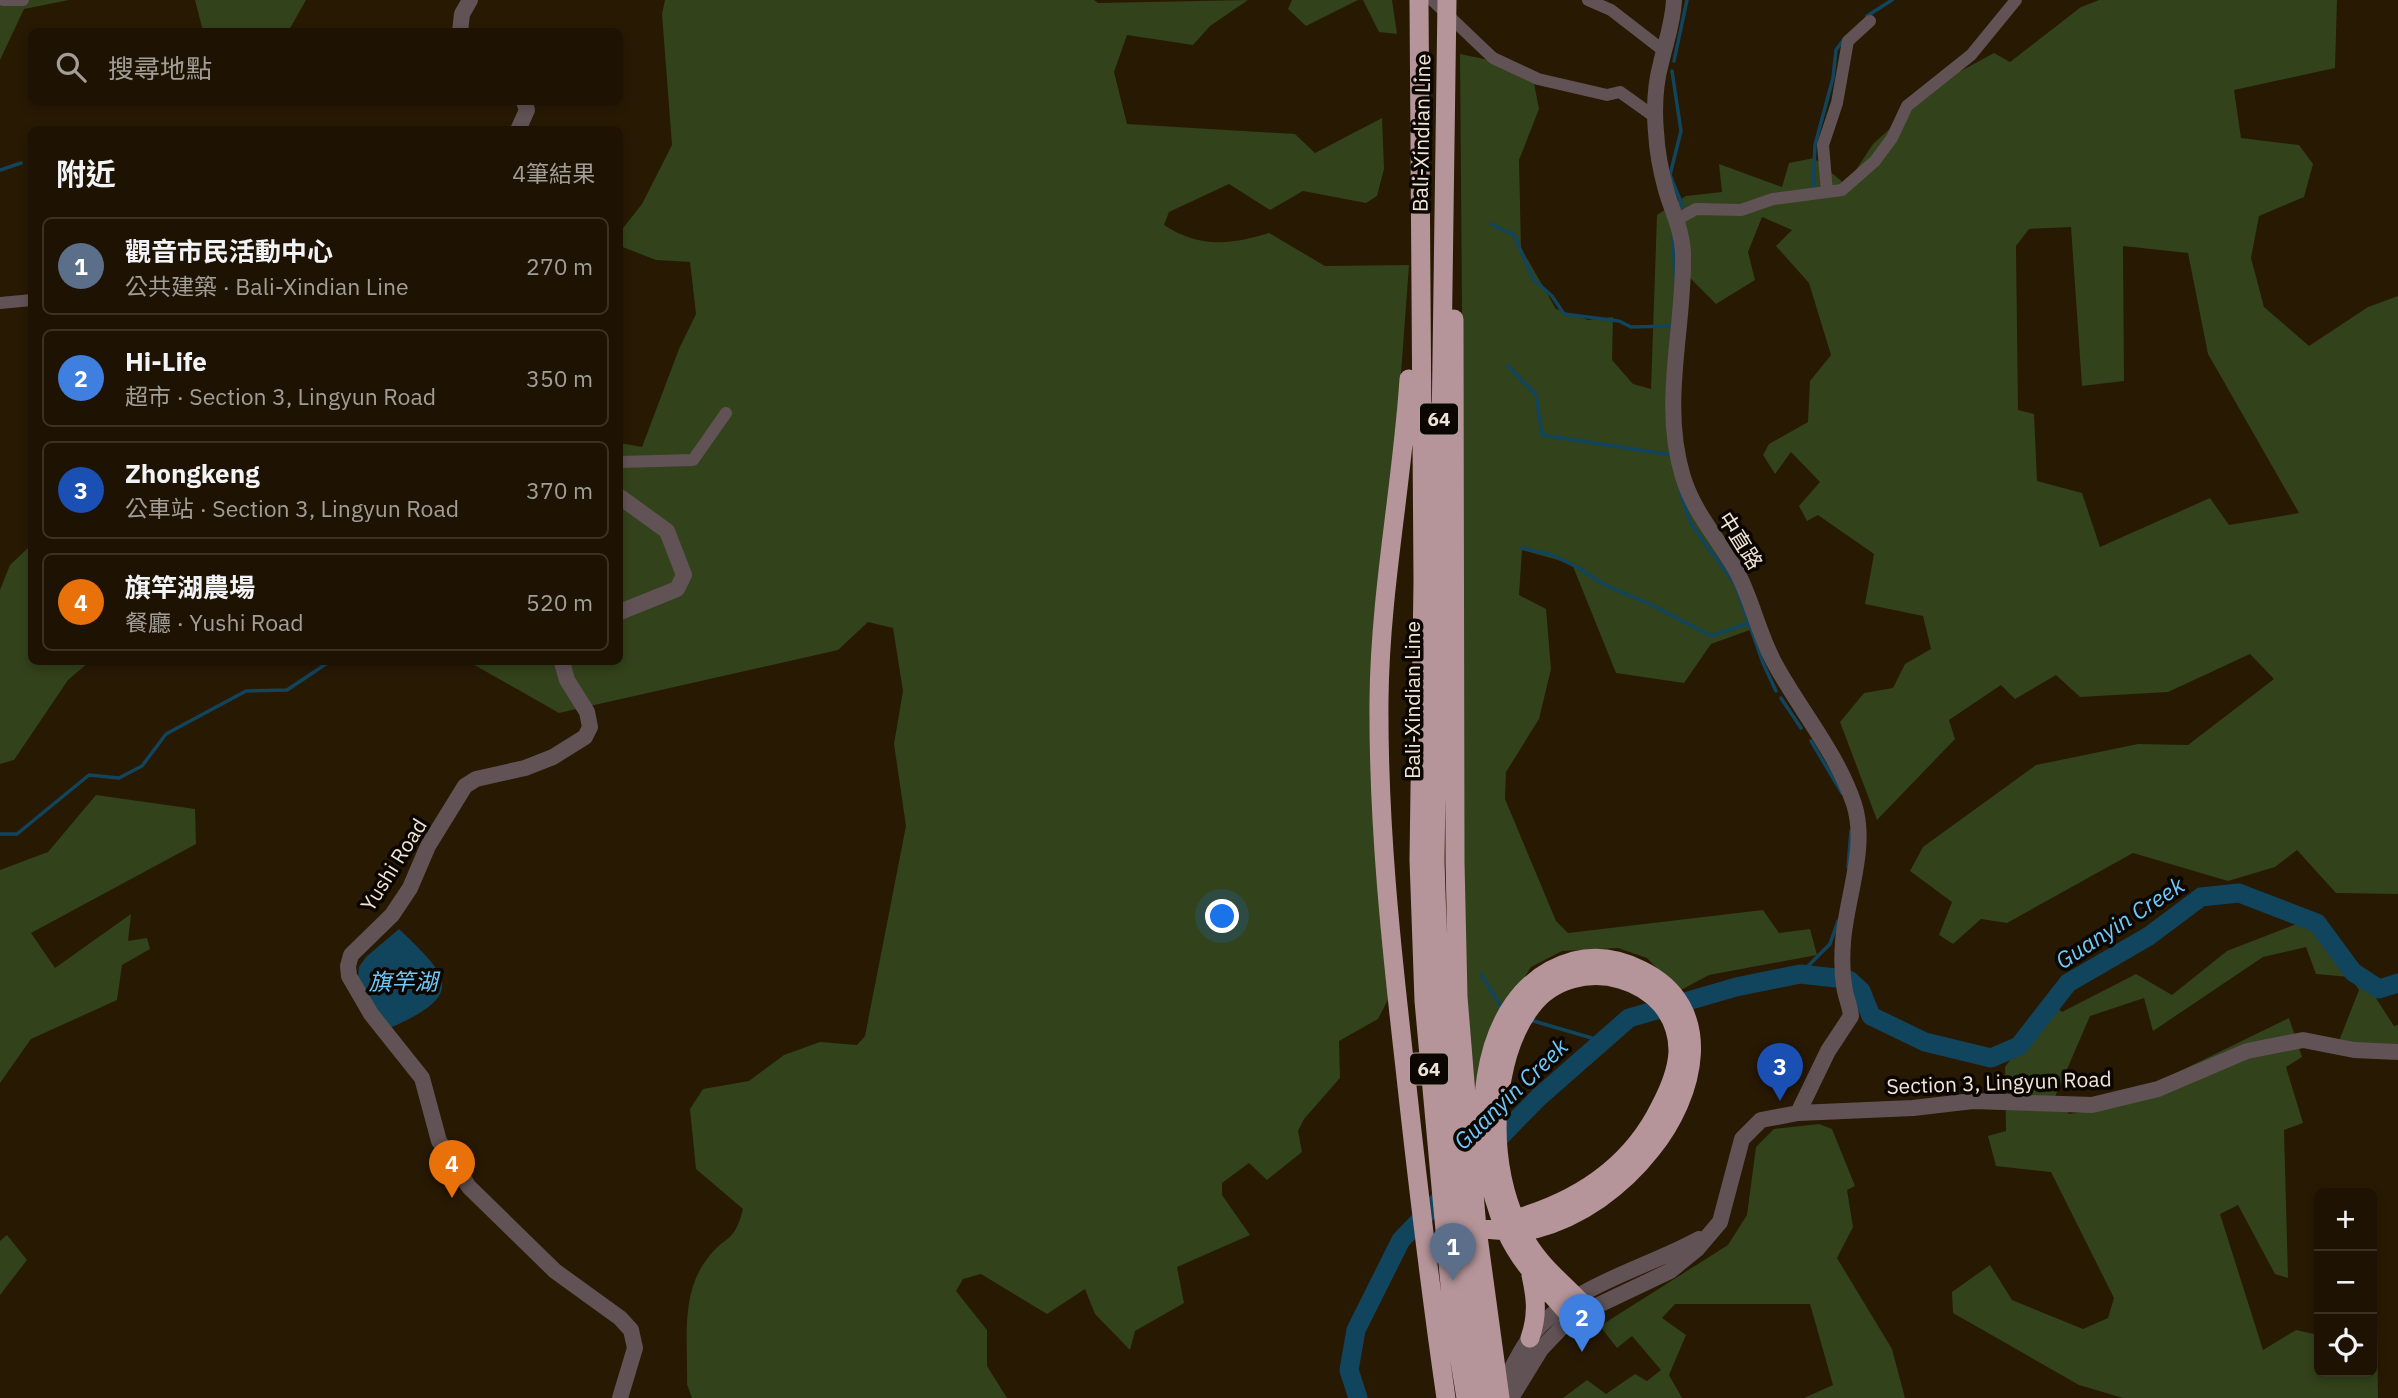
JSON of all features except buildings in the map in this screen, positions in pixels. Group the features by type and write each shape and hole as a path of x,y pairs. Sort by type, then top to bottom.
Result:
{"highway":[{"name":"Bali-Xindian Line","path":"1419,0 1423,581 1427,738 1439,1000 1459,1227 1482,1398"},
{"name":"Bali-Xindian Line","path":"1447,0 1444,192 1427,738 1424,1001 1450,1290 1466,1398"},
{"path":"1444,192 1454,254 1458,996 1477,1229 1498,1398"},
{"path":"1420,226 1406,429 1385,592 1379,696 1379,797 1386,900 1424,1236 1446,1398"},
{"path":"1424,1236 1477,1229 1533,1230 1581,1210 1623,1182 1657,1144 1684,1094 1692,1050 1685,1014 1677,997 1665,985 1631,965 1595,959 1576,961 1540,977 1517,999 1496,1038 1485,1090 1484,1133 1497,1184 1505,1231 1530,1274 1537,1301 1536,1322 1530,1338"},
{"path":"1497,1184 1526,1241 1575,1308"},
{"path":"1530,1274 1575,1308"}],"street":[{"path":"3,0 23,0"},
{"path":"460,28 462,15 470,0"},
{"path":"1432,0 1493,58 1538,79 1607,95 1620,92 1655,117 1656,135"},
{"path":"1588,0 1611,9 1664,51"},
{"name":"中直路","path":"1674,0 1673,23 1664,51 1655,107 1656,135 1666,190 1678,219 1683,249 1673,380 1674,427 1682,474 1695,509 1744,584 1756,625 1774,663 1844,780 1855,806 1858,843 1843,944 1844,988 1849,997 1852,1016 1828,1051 1798,1113"},
{"path":"1678,219 1696,209 1741,210 1773,199 1842,190 1875,161 1892,138 1907,106 1972,55 2016,0"},
{"path":"1827,192 1823,145 1837,103 1848,41 1870,21"},
{"path":"520,126 527,110 525,105"},
{"path":"0,303 28,300"},
{"path":"623,462 694,460 726,413"},
{"path":"623,499 667,531 684,575 677,589 623,611"},
{"name":"Yushi Road","path":"563,665 567,680 587,712 590,727 585,737 553,757 525,768 476,779 465,786 428,846 410,888 392,915 351,955 348,966 349,976 371,1014 422,1078 439,1142 469,1187 555,1271 620,1318 631,1330 635,1348 620,1398"},
{"name":"Section 3, Lingyun Road","path":"1498,1398 1530,1338 1575,1308 1670,1271 1697,1249 1720,1222 1726,1208 1742,1139 1749,1129 1761,1120 1798,1113 1913,1108 1985,1101 2092,1105 2158,1089 2247,1051 2303,1040 2354,1049 2398,1052"},
{"name":"Section 3, Lingyun Road","path":"1511,1398 1541,1349 1575,1308"}],"green space":[{"path":"0,0 69,0 24,9 0,60"},
{"path":"195,0 306,0 290,28 202,28"},
{"path":"665,0 1094,0 1098,3 1248,0 1210,26 1193,45 1127,35 1114,72 1127,124 1295,134 1315,153 1382,118 1384,169 1377,196 1366,203 1303,191 1270,210 1229,184 1169,212 1164,225 1190,238 1215,242 1241,240 1269,233 1325,266 1409,265 1371,781 1391,994 1378,1019 1339,1041 1340,1078 1304,1119 1298,1131 1302,1152 1267,1180 1249,1163 1222,1183 1222,1195 1250,1235 1177,1267 1184,1303 1135,1331 1130,1350 1095,1314 1085,1289 1047,1314 981,1274 963,1279 956,1291 987,1330 987,1366 1007,1398 692,1398 687,1384 687,1319 693,1287 707,1259 736,1228 743,1209 696,1169 690,1109 703,1089 749,1081 784,1055 820,1042 857,1045 865,1036 906,826 894,744 903,691 893,628 868,622 838,650 559,713 475,665 623,665 623,444 642,447 679,349 696,314 690,262 656,260 623,247 623,228 642,204 672,145 662,14"},
{"path":"1292,0 1358,0 1306,26 1288,9"},
{"path":"1363,0 1392,0 1397,34 1379,32"},
{"path":"2099,0 2337,0 2335,68 2234,90 2241,138 2299,145 2313,164 2304,197 2259,216 2251,258 2264,307 2309,346 2368,307 2398,296 2398,894 2336,893 2297,850 2275,867 2228,881 2133,853 2007,923 1981,919 1953,944 1939,935 1952,902 1910,871 1923,847 2036,765 2138,744 2188,745 2274,679 2250,654 2168,692 2080,697 2056,675 2015,699 2001,685 1949,720 1955,739 1877,820 1840,722 1864,693 1893,688 1905,664 1931,649 1923,616 1865,604 1874,554 1818,515 1807,521 1799,506 1820,482 1791,452 1775,474 1763,455 1769,444 1808,422 1810,381 1831,355 1809,283 1776,246 1792,230 1762,217 1748,252 1755,280 1716,304 1690,278 1677,367 1683,461 1758,627 1711,644 1684,683 1616,673 1572,564 1522,550 1519,595 1546,609 1551,669 1539,719 1506,772 1505,799 1556,921 1568,933 1763,910 1779,933 1810,929 1817,955 1709,975 1679,991 1647,958 1618,948 1562,951 1531,967 1499,1018 1475,1091 1465,1092 1458,771 1464,564 1460,54 1509,64 1534,83 1539,109 1519,160 1521,248 1556,309 1588,320 1613,317 1612,360 1633,384 1651,389 1657,215 1686,196 1722,192 1719,164 1782,187 1789,163 1814,158 1846,185 1873,144 1959,72 1994,53 2010,62 2081,7","holes":["2071,227 2082,386 2124,381 2123,246 2188,253 2208,354 2299,513 2229,525 2210,498 2100,547 2082,493 2037,481 2034,414 2018,410 2016,246 2029,229"]},
{"path":"28,548 28,665 86,665 68,680 14,760 0,764 0,590 10,565"},
{"path":"96,795 195,809 196,844 31,933 55,968 131,914 128,941 147,938 150,949 122,965 117,1000 31,1039 0,1083 0,870 48,852"},
{"path":"2299,923 2335,935 2394,1026 2398,1025 2398,1047 2339,1041 2359,990 2350,977 2316,974 2306,947 2263,957 2153,1031 2144,998 2090,1016 2055,1097 2069,1114 2102,1109 2289,1018 2302,1057 2286,1067 2303,1123 2284,1130 2288,1278 2275,1274 2238,1205 2220,1214 2263,1350 2296,1330 2314,1334 2314,1377 2377,1377 2377,1323 2378,1398 2123,1398 2079,1385 1953,1313 1952,1292 1990,1265 2012,1300 2083,1329 2108,1318 2114,1298 2051,1172 1996,1166 1988,1136 2006,1131 2005,1067 2052,1003 2062,1012 2136,974 2172,995 2227,951"},
{"path":"1819,1124 1832,1129 1855,1186 1847,1190 1853,1227 1837,1258 1892,1349 1905,1398 1804,1398 1833,1385 1810,1304 1675,1304 1662,1318 1686,1335 1669,1375 1682,1398 1563,1398 1587,1380 1606,1394 1635,1374 1647,1381 1661,1370 1632,1336 1617,1348 1600,1326 1728,1245 1747,1215 1756,1147 1774,1129"},
{"path":"7,1235 27,1260 0,1295 0,1241"}],"water":[{"name":"旗竿湖","path":"399,929 429,960 442,983 440,994 432,1004 392,1027 383,1020 358,977 359,967 366,957"}],"waterway":[{"path":"1674,61 1687,0"},
{"path":"1867,16 1892,0"},
{"path":"1813,188 1815,145 1833,78 1836,50 1844,39"},
{"path":"1672,71 1681,131 1670,175 1683,207"},
{"path":"0,170 21,163"},
{"path":"1491,224 1514,235 1533,279 1552,296 1564,314 1619,321 1631,327 1672,326"},
{"path":"1673,234 1675,279"},
{"path":"1508,366 1536,395 1542,435 1672,455"},
{"path":"1680,492 1691,524 1735,584 1763,663 1776,691"},
{"path":"1522,548 1552,555 1605,585 1652,605 1711,636 1749,623"},
{"path":"0,834 17,834 89,775 119,778 142,766 166,734 246,691 287,690 324,665"},
{"path":"1781,698 1801,728"},
{"path":"1811,741 1842,793"},
{"path":"1848,867 1851,831"},
{"name":"Guanyin Creek","path":"1849,980 1861,991 1871,1016 1925,1042 1991,1058 2019,1046 2068,983 2149,936 2201,897 2239,893 2317,923 2353,972 2379,989 2398,983"},
{"path":"1800,974 1830,944 1838,921"},
{"path":"1481,974 1503,1010"},
{"name":"Guanyin Creek","path":"1489,1148 1539,1097 1629,1018 1736,987 1800,974 1836,978"},
{"path":"1530,1020 1602,1041"},
{"name":"Guanyin Creek","path":"1358,1398 1349,1370 1356,1330 1401,1240 1451,1188"}],"place":[{"name":"Zhongkeng","path":"1780,1101"},
{"name":"旗竿湖農場","path":"452,1198"},
{"name":"觀音市民活動中心","path":"1453,1281"},
{"name":"Hi-Life","path":"1582,1352"}]}
